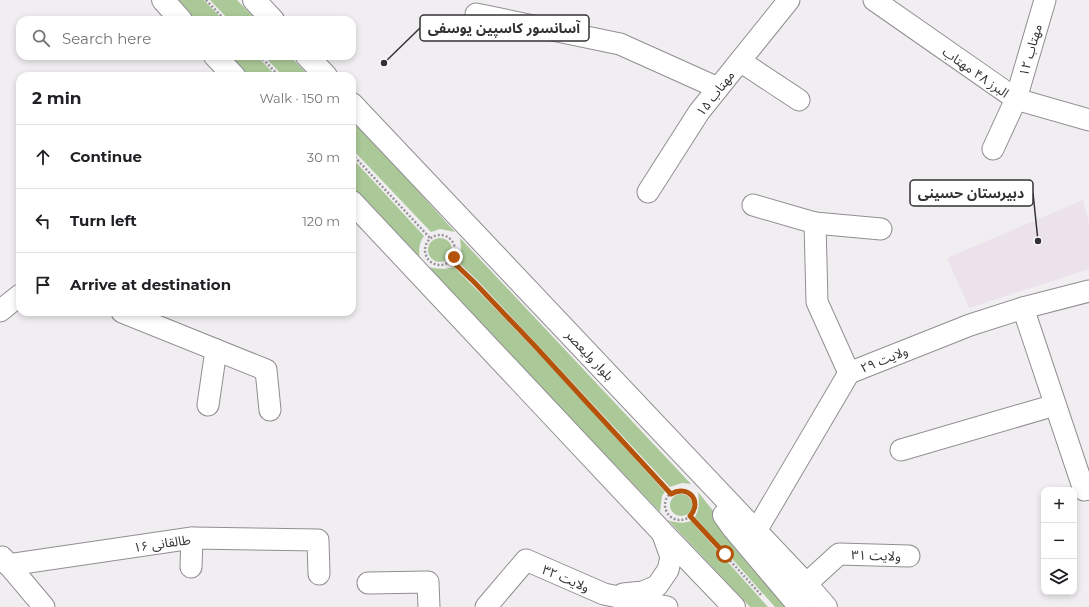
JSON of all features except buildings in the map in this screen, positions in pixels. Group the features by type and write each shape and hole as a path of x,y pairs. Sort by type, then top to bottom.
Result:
{"main road":[{"path":"163,0 177,16"},
{"path":"254,0 269,16"},
{"path":"219,60 230,72"},
{"path":"311,60 322,72"},
{"name":"بلوار ولیعصر","path":"356,108 806,584 826,607"},
{"path":"356,206 734,607"},
{"path":"685,456 734,529 800,607"}],"street":[{"name":"مهتاب ۱۵","path":"648,192 699,112 789,0"},
{"name":"البرز ۴۸ مهتاب","path":"874,0 1016,99 1089,120"},
{"name":"مهتاب ۱۲","path":"993,149 1016,99 1045,0"},
{"path":"476,14 620,44 718,88"},
{"path":"740,61 799,100"},
{"path":"753,205 815,223 881,229"},
{"path":"815,223 817,302 849,373"},
{"name":"ولایت ٢٩","path":"756,531 849,373 970,325 1023,308 1089,291"},
{"path":"1023,308 1084,490 1089,489"},
{"path":"132,316 266,370 270,410"},
{"path":"208,405 216,350"},
{"path":"901,450 1055,405"},
{"path":"604,594 643,592 657,586 668,570 670,557 662,532"},
{"path":"191,567 192,538"},
{"name":"طالقانی ۱۶","path":"4,560 192,538 318,540 319,574"},
{"name":"ولایت ۳۱","path":"806,584 839,554 909,556"},
{"path":"4,560 44,607"},
{"name":"ولایت ۳۲","path":"486,607 526,560 604,594 667,607"},
{"path":"368,583 428,582 429,607"}],"path":[{"path":"206,0 221,16"},
{"path":"264,60 274,72"},
{"path":"356,158 430,238"},
{"path":"437,234 442,234 452,239 455,252 451,260 443,265 438,265 428,260 424,254 424,248 430,238 437,234"},
{"path":"451,260 534,345 671,494"},
{"path":"680,490 691,495 695,504 690,516 681,520 676,519 669,514 666,500 671,494 680,490"},
{"path":"690,516 766,601"}],"shaded area":[{"path":"1083,200 1089,224 1089,269 969,308 947,258"}],"green space":[{"path":"174,0 204,0 219,16 189,16"},
{"path":"210,0 237,0 252,16 225,16"},
{"path":"231,60 261,60 272,72 242,72"},
{"path":"268,60 294,60 305,72 279,72"},
{"path":"356,125 455,232 440,229 431,232 356,153"},
{"path":"356,162 424,236 419,251 420,260 356,192"},
{"path":"440,238 448,242 452,250 448,258 440,262 432,258 428,250 432,242"},
{"path":"460,238 691,484 682,483 670,487 477,280 457,261 461,248"},
{"path":"425,266 440,269 454,267 535,350 665,492 662,496 660,512"},
{"path":"698,492 790,607 775,607 695,517 697,514 699,501"},
{"path":"681,494 689,497 692,505 689,513 681,516 673,513 670,505 673,497"},
{"path":"668,520 680,523 691,521 768,607 750,607"}],"place":[{"name":"آسانسور کاسپین یوسفی","path":"384,63"},
{"name":"دبیرستان حسینی","path":"1038,241"}],"route":[{"path":"454,257 451,260 534,345 671,494 680,490 691,495 695,504 690,516 725,554"}]}
